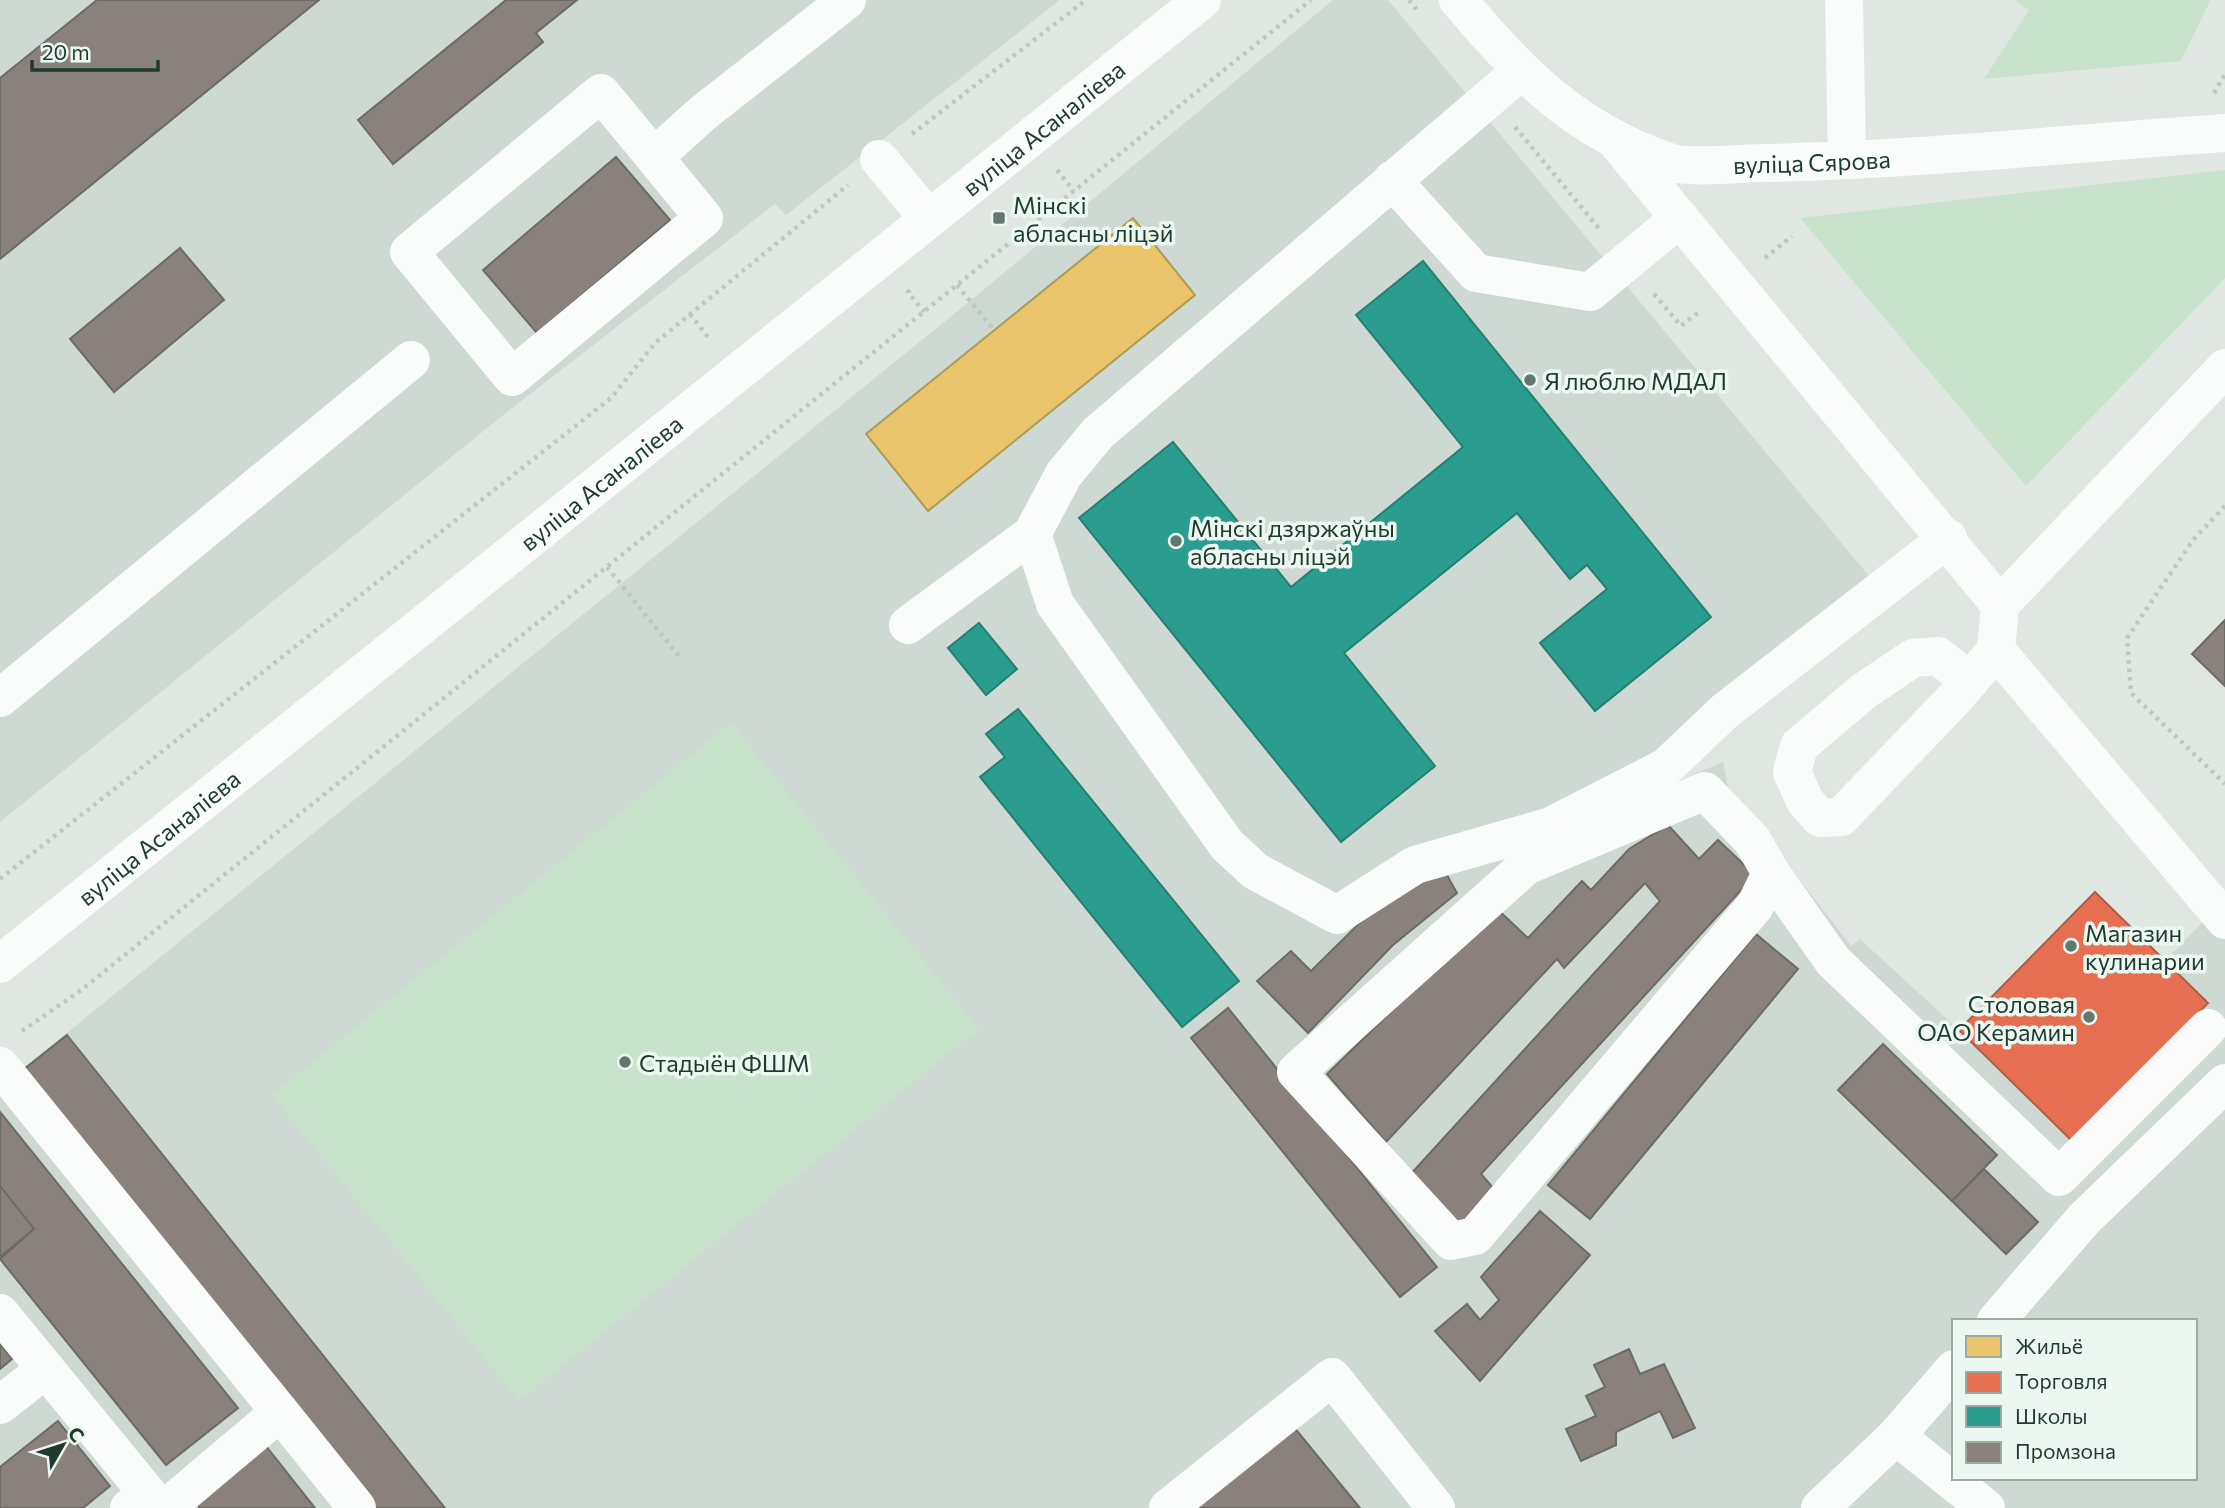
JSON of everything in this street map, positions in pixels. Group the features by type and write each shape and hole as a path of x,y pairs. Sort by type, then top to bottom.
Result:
{"street":[{"path":"654,157 703,113 847,0"},
{"name":"вуліца Асаналіева","path":"2,958 1202,0"},
{"name":"вуліца Сярова","path":"1458,0 1521,71 1563,109 1616,140 1672,164 1847,159 2217,118"},
{"path":"1844,0 1847,159"},
{"path":"908,625 1032,534 1065,474 1098,433 1521,71"},
{"path":"601,93 654,157 704,218 512,377 409,252 601,93"},
{"path":"1616,140 2000,604"},
{"path":"879,159 928,218"},
{"path":"1392,180 1476,274 1590,292 1680,218"},
{"path":"0,698 411,360"},
{"path":"1970,681 1938,656 1913,658 1864,691 1799,747 1792,772 1805,801 1820,818 1841,817 1970,681 1996,650 2000,604 2225,368"},
{"path":"1032,534 1055,604 1227,845 1255,871 1337,915 1415,865 1551,826 1666,767 1725,711 1948,538"},
{"path":"1996,650 2225,920"},
{"path":"1688,747 1705,791 1752,840 1771,873 1833,961 2059,1177 2208,1028"},
{"path":"1705,791 1526,866 1296,1072 1451,1241 1475,1236 1755,906 1771,873"},
{"path":"6,1052 279,1412 357,1508"},
{"path":"1998,1319 2084,1219 2225,1083"},
{"path":"0,1313 151,1504 279,1412"},
{"path":"0,1405 46,1369"},
{"path":"1820,1508 1896,1436 1952,1372"},
{"path":"1168,1508 1332,1377 1436,1508"},
{"path":"1896,1436 1986,1508"}],"path":[{"path":"0,878 611,398 655,343 879,159 1086,0"},
{"path":"6,1052 1311,0"},
{"path":"2217,118 2225,74"},
{"path":"1490,97 1561,184"},
{"path":"1058,170 1074,191"},
{"path":"957,285 995,330"},
{"path":"908,292 924,312"},
{"path":"2225,506 2193,540 2127,638 2131,693 2225,784"},
{"path":"607,567 682,660"}],"shaded area":[{"path":"0,0 1060,0 786,215 775,204 507,412 0,822"},
{"path":"1333,0 1388,0 1869,576 1665,787 1723,762 1728,787 1851,946 1860,939 1959,1030 2095,892 2166,960 2225,899 2225,1508 0,1508 0,1087 970,301"}],"green space":[{"path":"2014,0 2210,1 2181,61 1984,79 2029,10"},
{"path":"2225,170 2225,278 2026,486 1800,218"},
{"name":"Стадыён ФШМ","path":"731,723 979,1029 519,1401 272,1095"}],"building: Жильё":[{"path":"1133,218 1195,295 928,511 866,434"}],"building: Торговля":[{"path":"2095,892 2208,1003 2072,1141 1959,1030"}],"building: Школы":[{"name":"Мінскі дзяржаўны абласны ліцэй","path":"1423,261 1711,617 1595,711 1540,643 1607,589 1587,565 1570,579 1517,513 1344,653 1435,766 1341,842 1079,518 1173,442 1291,587 1463,447 1356,315"},
{"path":"979,623 1017,669 986,695 948,648"},
{"path":"1018,709 1239,981 1182,1027 980,777 1005,757 986,734"}],"building: Промзона":[{"path":"97,0 319,0 0,259 0,78"},
{"path":"506,0 577,0 536,33 543,42 393,164 358,120"},
{"path":"616,157 670,220 537,333 483,270"},
{"path":"180,248 224,300 114,392 70,339"},
{"path":"2225,620 2225,686 2192,654"},
{"path":"1668,825 1699,859 1718,840 1755,875 1481,1174 1495,1190 1461,1224 1409,1176 1660,901 1645,883 1564,968 1557,959 1386,1142 1327,1074 1497,909 1528,938 1582,881 1591,890 1629,849"},
{"path":"1443,868 1457,893 1393,945 1308,1033 1257,981 1291,951 1311,971 1399,884"},
{"path":"1756,934 1798,969 1590,1219 1548,1185"},
{"path":"1228,1008 1437,1267 1400,1297 1191,1038"},
{"path":"67,1035 445,1508 373,1508 23,1070"},
{"path":"1883,1044 1997,1155 1952,1201 1838,1090"},
{"path":"0,1112 238,1408 166,1465 0,1259 34,1229 0,1186"},
{"path":"1984,1169 2038,1222 2006,1254 1952,1201"},
{"path":"0,1186 34,1229 0,1257"},
{"path":"1540,1211 1590,1255 1480,1381 1435,1331 1467,1304 1480,1320 1499,1300 1481,1277"},
{"path":"0,1344 12,1359 0,1369"},
{"path":"1629,1349 1640,1374 1664,1364 1695,1428 1673,1438 1660,1411 1616,1432 1616,1445 1581,1461 1566,1429 1596,1416 1586,1396 1605,1387 1594,1365"},
{"path":"58,1421 110,1486 83,1508 0,1508 0,1467"},
{"path":"1293,1426 1360,1508 1191,1508"},
{"path":"266,1446 315,1508 200,1508 195,1502"}],"place":[{"name":"Мінскі абласны ліцэй","path":"999,218"},
{"name":"Я люблю МДАЛ","path":"1530,380"},
{"name":"Мінскі дзяржаўны абласны ліцэй","path":"1176,541"},
{"name":"Магазин кулинарии","path":"2071,946"},
{"name":"Столовая ОАО Керамин","path":"2089,1017"},
{"name":"Стадыён ФШМ","path":"625,1062"}]}
